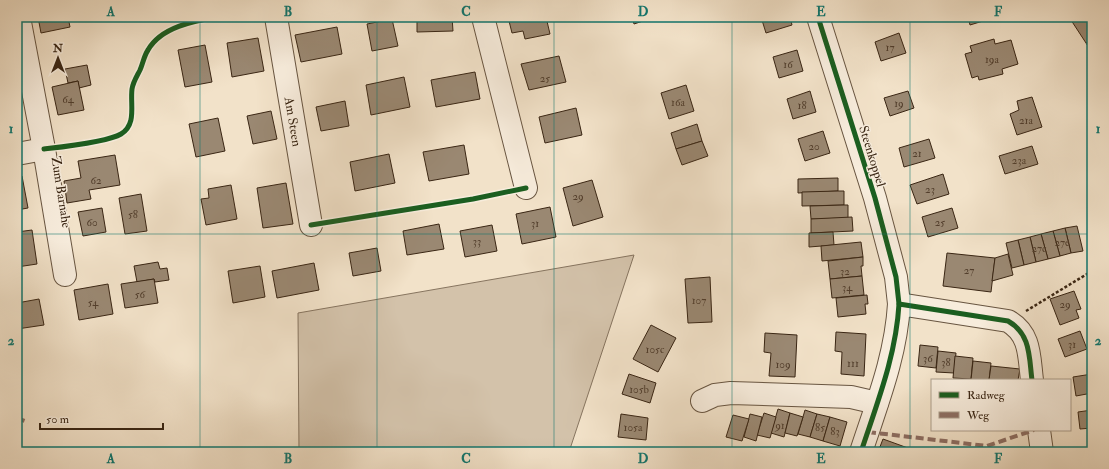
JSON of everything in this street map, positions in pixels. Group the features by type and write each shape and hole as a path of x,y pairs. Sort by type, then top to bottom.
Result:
{"street":[{"name":"Zum Barnahe","path":"19,17 44,149 64,275"},
{"name":"Am Steen","path":"276,17 311,225"},
{"path":"483,17 526,188"},
{"name":"Steenkoppel","path":"818,17 875,198 896,277 899,304 898,328 890,364 861,452"},
{"name":"Zum Barnahe","path":"17,154 44,149"},
{"path":"899,304 1008,321 1015,325 1025,338 1028,347 1032,379"},
{"path":"702,401 715,396 731,393 851,397 877,403"},
{"path":"1039,431 1042,452"}],"path":[{"path":"1008,321 1092,271"}],"shaded area":[{"path":"634,255 569,452 299,452 298,313"}],"building":[{"path":"38,17 68,17 70,27 41,33"},
{"path":"417,17 452,17 453,31 417,32"},
{"path":"508,17 546,17 550,34 525,39 523,31 512,33"},
{"path":"632,17 655,17 634,24"},
{"path":"761,17 790,17 792,25 766,33"},
{"path":"968,17 996,17 970,25"},
{"path":"1069,17 1092,17 1092,39 1086,43"},
{"path":"392,19 398,46 372,51 367,24"},
{"path":"337,27 342,54 301,62 295,35"},
{"path":"899,33 906,53 881,61 875,42"},
{"path":"258,38 264,71 232,77 227,43"},
{"path":"994,39 995,44 1011,40 1018,64 1002,69 1003,74 979,80 978,76 972,78 965,54 972,52 970,46"},
{"path":"1092,39 1092,53 1086,43"},
{"path":"205,45 212,82 185,87 178,50"},
{"path":"797,50 803,71 779,78 773,57"},
{"path":"559,56 566,82 529,90 521,64"},
{"path":"87,65 91,85 79,88 78,81 68,83 65,69"},
{"path":"475,72 480,99 436,107 431,80"},
{"path":"404,77 410,107 371,115 366,85"},
{"path":"78,81 84,110 58,115 52,87"},
{"path":"686,85 694,111 669,119 661,93"},
{"path":"810,91 816,112 793,119 787,99"},
{"path":"908,91 914,108 890,116 884,98"},
{"path":"1032,97 1042,127 1017,135 1010,114 1019,110 1017,101"},
{"path":"345,101 349,126 321,131 316,107"},
{"path":"576,108 582,135 545,143 539,117"},
{"path":"271,111 277,139 253,144 247,116"},
{"path":"218,118 225,151 196,157 189,124"},
{"path":"697,124 702,141 676,149 671,133"},
{"path":"823,131 830,153 805,161 798,139"},
{"path":"929,139 935,158 904,167 899,148"},
{"path":"702,141 708,156 682,165 676,149"},
{"path":"464,145 469,174 429,181 423,152"},
{"path":"1032,146 1038,164 1005,174 999,156"},
{"path":"389,154 395,183 355,191 350,162"},
{"path":"115,155 120,185 89,190 91,199 67,203 64,181 81,178 78,161"},
{"path":"943,174 949,194 917,204 910,185"},
{"path":"22,176 28,208 17,210 17,177"},
{"path":"838,178 838,191 798,193 798,179"},
{"path":"592,180 603,217 573,226 563,188"},
{"path":"286,183 293,224 263,228 257,188"},
{"path":"231,185 237,219 206,225 201,199 209,198 208,189"},
{"path":"844,191 844,205 802,206 802,192"},
{"path":"141,194 147,231 125,234 119,198"},
{"path":"848,205 848,218 811,219 810,206"},
{"path":"550,207 556,237 522,244 516,214"},
{"path":"102,208 106,232 83,236 78,212"},
{"path":"952,208 958,228 928,237 922,217"},
{"path":"852,217 853,231 811,233 811,219"},
{"path":"439,224 444,249 407,255 403,231"},
{"path":"492,225 497,251 465,257 460,231"},
{"path":"1077,226 1083,251 1071,253 1065,228"},
{"path":"1065,228 1071,253 1060,256 1053,231"},
{"path":"32,230 37,264 17,267 17,232"},
{"path":"1053,231 1060,256 1048,259 1041,234"},
{"path":"833,232 834,245 809,247 809,233"},
{"path":"1041,234 1048,259 1036,262 1030,237"},
{"path":"1030,237 1036,262 1024,265 1018,240"},
{"path":"1018,240 1024,265 1012,268 1006,243"},
{"path":"861,242 863,257 822,261 821,246"},
{"path":"377,248 381,271 353,276 349,253"},
{"path":"947,253 995,258 991,292 943,286"},
{"path":"1008,254 1013,275 992,281 995,258"},
{"path":"863,257 863,266 861,266 862,276 830,279 828,261"},
{"path":"158,262 160,269 167,268 169,280 155,282 154,279 137,282 134,266"},
{"path":"314,263 319,290 277,298 272,271"},
{"path":"260,266 265,297 233,303 228,271"},
{"path":"862,276 864,295 832,298 830,279"},
{"path":"710,277 712,322 688,323 685,279"},
{"path":"154,279 158,303 125,308 121,284"},
{"path":"108,284 113,314 79,320 74,290"},
{"path":"1074,291 1081,309 1076,310 1079,318 1060,325 1050,299"},
{"path":"867,295 868,304 865,304 866,314 838,317 836,298"},
{"path":"39,299 44,325 17,329 17,303"},
{"path":"651,325 676,338 658,372 633,359"},
{"path":"1080,331 1087,349 1065,357 1058,339"},
{"path":"836,332 866,334 864,376 841,374 842,352 835,351"},
{"path":"765,333 797,335 795,377 769,376 771,353 764,352"},
{"path":"920,345 938,347 936,368 918,366"},
{"path":"938,351 956,353 954,373 936,372"},
{"path":"955,356 973,358 971,379 953,378"},
{"path":"973,361 991,363 989,379 971,379"},
{"path":"991,366 1020,369 1018,379 989,379"},
{"path":"629,374 656,383 650,403 622,394"},
{"path":"1092,374 1092,393 1076,396 1073,377"},
{"path":"778,409 790,413 784,437 771,433"},
{"path":"805,410 817,414 810,437 798,434"},
{"path":"1092,410 1092,428 1080,429 1078,412"},
{"path":"764,413 776,417 770,438 757,435"},
{"path":"790,413 803,417 797,436 785,433"},
{"path":"621,414 648,418 646,440 618,437"},
{"path":"750,414 762,417 756,441 744,437"},
{"path":"817,414 830,417 823,441 810,437"},
{"path":"733,415 749,419 742,441 726,437"},
{"path":"830,417 847,422 840,446 823,441"},
{"path":"883,439 919,452 878,452"}],"marked path":[{"path":"17,418 25,421"},
{"path":"868,432 987,446 1031,431"}],"cycle path":[{"path":"44,149 95,142 121,134 126,130 131,120 133,84 147,52 154,42 161,36 179,26 217,17"},
{"path":"818,17 875,198 896,277 899,304"},
{"path":"311,225 473,199 526,188"},
{"path":"861,452 890,361 899,304 1008,321 1016,326 1025,339 1028,347 1032,379"}]}
